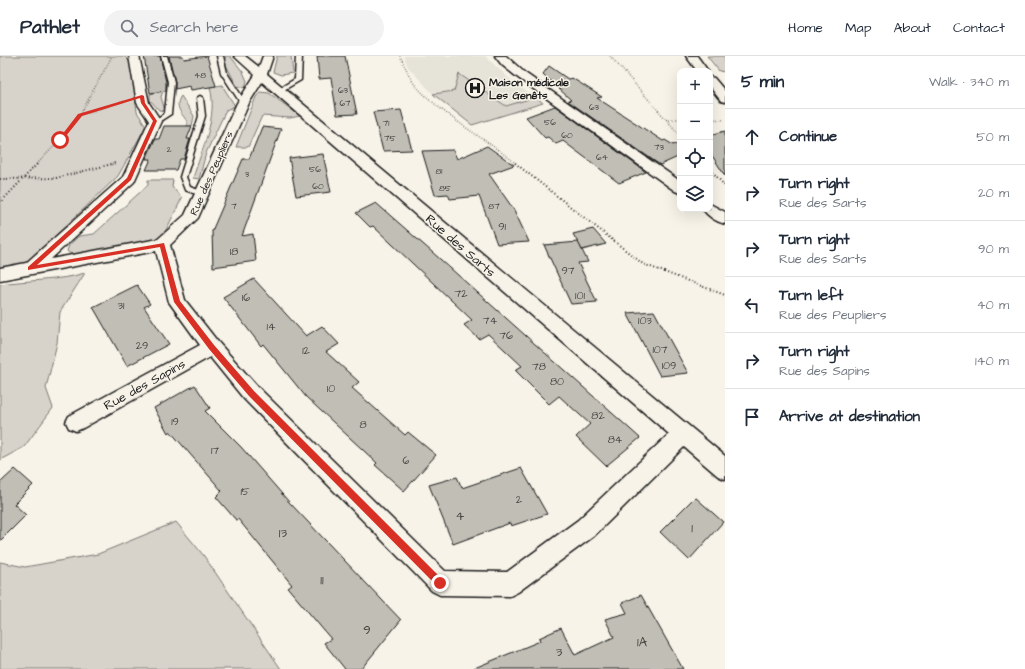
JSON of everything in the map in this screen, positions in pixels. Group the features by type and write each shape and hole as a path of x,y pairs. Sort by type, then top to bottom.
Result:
{"street":[{"path":"30,269 129,179 155,121 143,103 134,56"},
{"name":"Rue des Sarts","path":"239,56 725,469"},
{"name":"Rue des Peupliers","path":"162,244 192,218 243,103 262,75 268,56"},
{"path":"500,56 521,75 677,186"},
{"path":"691,56 701,68"},
{"path":"713,84 725,100"},
{"path":"713,211 725,219"},
{"path":"0,274 162,244 177,302 212,347 251,393 440,583 510,584 586,528 683,434"},
{"name":"Rue des Sapins","path":"76,422 212,347"}],"lane":[{"path":"154,123 168,114 171,82 164,56"},
{"path":"220,56 224,73 243,103"},
{"path":"280,90 298,80 299,56"},
{"path":"200,98 202,116 183,177 187,188 202,194"}],"path":[{"path":"0,203 60,140 80,115 112,56"},
{"path":"400,56 415,85 453,118 494,146 642,264 725,295"},
{"path":"610,56 677,132"},
{"path":"80,115 142,96"},
{"path":"666,119 677,119"},
{"path":"713,119 725,120"},
{"path":"0,179 56,178 114,163 137,162"},
{"path":"713,172 725,186"}],"shaded area":[{"path":"0,56 124,56 131,63 137,112 146,126 118,176 26,264 0,271"},
{"path":"226,56 230,56 243,72 247,81 245,88 237,86 224,61"},
{"path":"277,56 291,56 293,73 281,75 273,72"},
{"name":"Maison médicale Les Genêts","path":"404,56 485,56 514,83 543,103 472,125 433,94 408,67"},
{"path":"707,56 725,56 725,72 719,71"},
{"path":"459,74 506,106 536,97 543,103 472,125 433,94 454,91"},
{"path":"222,85 235,106 226,110 206,153 199,179 193,178 211,121 212,98 210,87"},
{"path":"163,91 161,97 165,111 159,110 150,100 150,94"},
{"path":"260,92 269,93 300,116 290,118 262,116 248,147 236,147 256,97"},
{"path":"181,96 194,116 192,126 187,126 187,121 179,109 178,103"},
{"path":"148,180 173,180 172,187 182,198 164,234 155,241 75,254 67,251 69,245 79,236 94,234 148,185"},
{"path":"85,273 60,312 57,343 46,388 53,408 24,447 0,460 0,284 54,279"},
{"path":"176,522 204,556 281,669 0,669 0,562 25,567 98,554"}],"building":[{"path":"144,56 160,56 166,82 166,91 150,93"},
{"path":"169,56 183,56 184,59 207,56 216,86 191,90 190,86 175,89 175,82"},
{"path":"317,56 345,56 357,114 337,115 331,78 319,79"},
{"path":"549,66 568,79 572,78 602,97 597,98 663,141 665,140 673,145 677,144 677,157 660,165 568,101 571,100 543,74"},
{"path":"555,106 646,172 619,183 563,141 556,144 548,137 545,138 526,117"},
{"path":"401,110 412,150 383,151 373,112"},
{"path":"164,126 192,126 187,139 190,139 184,159 180,159 176,170 146,170 151,159 146,159 155,139 159,139"},
{"path":"262,127 281,129 242,236 253,234 256,261 213,267 212,231 243,159 249,159"},
{"path":"725,131 725,176 713,157 713,134"},
{"path":"487,146 514,165 489,174 514,210 529,242 497,244 479,196 450,199 448,194 435,195 422,151 453,150 457,159"},
{"path":"323,154 331,192 296,196 289,158"},
{"path":"376,203 640,438 606,466 576,437 590,424 559,396 549,404 515,370 522,366 488,334 479,339 464,325 472,320 373,226 370,227 356,213"},
{"path":"593,229 606,244 582,250 573,234"},
{"path":"578,242 588,262 578,263 597,302 571,304 544,245"},
{"path":"254,279 306,336 322,326 339,344 326,352 359,382 352,388 405,435 408,432 436,455 404,491 375,465 377,463 306,397 263,344 261,346 223,297"},
{"path":"137,285 150,304 144,307 169,344 127,366 93,307"},
{"path":"654,311 688,373 660,376 627,313"},
{"path":"195,385 210,408 205,411 241,447 289,502 401,620 361,669 345,669 324,643 331,639 288,588 292,585 238,519 236,520 216,497 222,491 170,431 168,433 154,408"},
{"path":"521,468 547,514 511,526 510,523 453,544 429,485 457,477 462,488"},
{"path":"15,469 33,485 14,504 26,515 0,541 0,483"},
{"path":"695,497 723,522 689,560 660,532"},
{"path":"641,595 683,669 472,669 540,641 539,638 561,628 575,655 614,637 605,619 627,613 622,603"}],"place":[{"name":"Maison médicale Les Genêts","path":"475,88"}],"route":[{"path":"60,140 80,115 142,96 143,103 155,121 129,179 30,269 162,244 177,302 212,347 251,393 440,583"}]}
